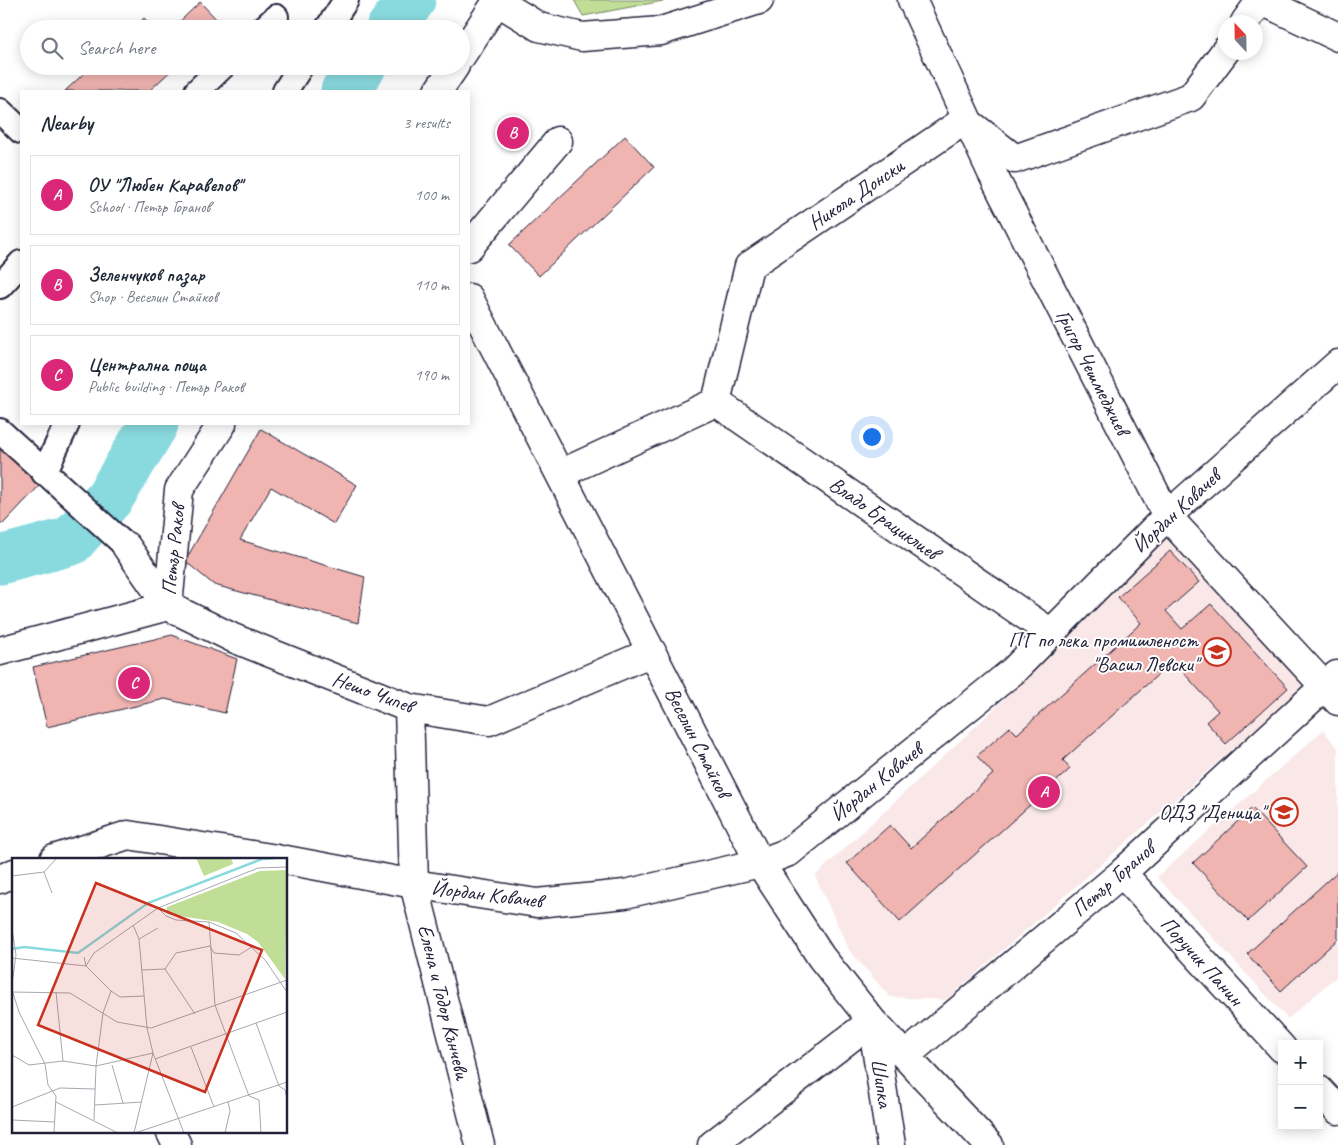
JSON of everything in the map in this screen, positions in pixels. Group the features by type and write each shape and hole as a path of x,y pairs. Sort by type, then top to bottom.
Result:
{"street":[{"path":"333,20 346,0"},
{"path":"470,42 497,0 539,27 582,37 661,31 759,0"},
{"name":"Григор Чешмеджиев","path":"912,0 965,120 1167,516 1334,687"},
{"path":"1250,15 1261,0 1338,37"},
{"path":"965,120 1014,159 1191,97 1219,60"},
{"path":"198,90 214,75"},
{"path":"286,90 296,75"},
{"path":"439,90 449,75"},
{"path":"0,111 20,130"},
{"name":"Никола Донски","path":"716,402 749,266 965,120"},
{"path":"470,246 558,141"},
{"path":"0,286 20,264"},
{"name":"Веселин Стайков","path":"470,300 760,863 821,957 872,1021 989,1145"},
{"name":"Йордан Ковачев","path":"288,860 414,884 537,903 625,894 760,863 790,852 1013,671 1167,516 1338,364"},
{"path":"560,474 716,402"},
{"name":"Владо Брациклиев","path":"716,402 1051,633"},
{"path":"44,473 67,425"},
{"name":"Петър Раков","path":"0,651 168,606 179,490 221,425"},
{"path":"0,431 126,546"},
{"name":"Нешо Чипев","path":"126,546 168,606 233,638 409,708 489,721 652,652"},
{"name":"Петър Горанов","path":"905,1056 1122,873 1334,687"},
{"name":"Елена и Тодор Кънчеви","path":"409,708 414,884 480,1145"},
{"path":"57,858 128,835 271,858"},
{"name":"Поручик Панин","path":"1122,873 1278,1044"},
{"path":"0,879 12,874"},
{"path":"712,1145 872,1021"},
{"name":"Шипка","path":"872,1021 891,1145"},
{"path":"1323,1094 1338,1110"},
{"path":"170,1132 177,1145"}],"shaded area":[{"path":"1166,536 1306,685 946,1000 890,997 849,950 815,876 994,709"},
{"name":"ОДЗ \"Деница\"","path":"1323,730 1338,748 1338,975 1288,1019 1157,877"}],"green space":[{"path":"574,0 668,0 583,16"}],"building":[{"path":"200,2 217,20 181,20"},
{"path":"82,75 166,75 150,90 66,90"},
{"path":"625,136 654,167 539,276 509,245"},
{"path":"261,429 357,485 334,524 271,487 240,540 365,577 358,623 214,585 185,561"},
{"path":"0,444 41,484 3,524 0,522"},
{"path":"1170,551 1199,582 1166,611 1182,629 1211,604 1288,688 1226,744 1206,722 1218,711 1173,661 1063,760 1070,769 900,922 847,863 890,825 911,848 993,774 977,756 1010,727 1017,734 1141,623 1118,597"},
{"path":"172,635 237,659 225,713 165,699 47,727 33,667"},
{"path":"1252,808 1307,867 1248,921 1193,863"},
{"path":"1338,871 1338,939 1281,991 1247,954"}],"waterway":[{"path":"397,20 411,0"},
{"path":"346,90 356,75"},
{"path":"0,560 71,541 110,497 153,425"}],"place":[{"name":"Зеленчуков пазар","path":"513,133"},
{"name":"ПГ по лека промишленост \"Васил Левски\"","path":"1217,652"},
{"name":"Централна поща","path":"134,683"},
{"name":"ОУ \"Любен Каравелов\"","path":"1044,792"},
{"name":"ОДЗ \"Деница\"","path":"1284,812"}]}
